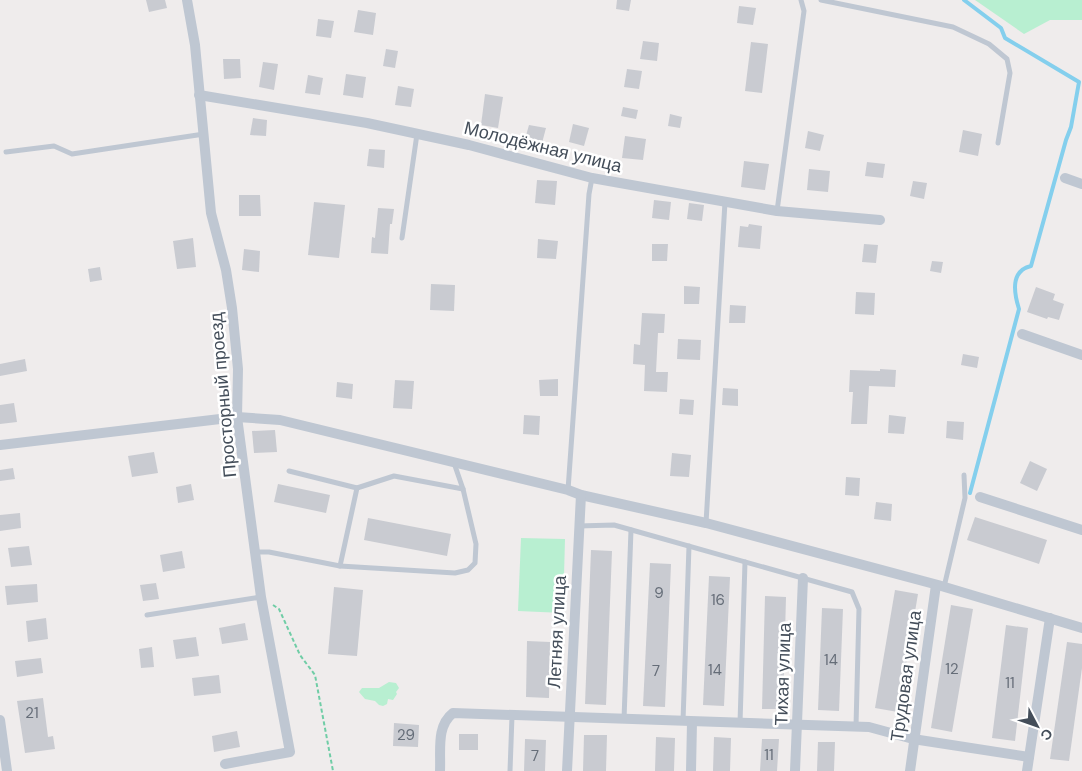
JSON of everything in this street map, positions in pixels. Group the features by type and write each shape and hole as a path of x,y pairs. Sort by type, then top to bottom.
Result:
{"street":[{"name":"Просторный проезд","path":"187,0 195,45 212,214 226,270 232,308 238,369 237,417 261,597 290,752 225,764"},
{"name":"Молодёжная улица","path":"199,95 368,123 469,145 592,178 777,210 880,220"},
{"path":"1065,178 1082,184"},
{"path":"1022,334 1082,355"},
{"path":"0,445 237,417 280,420 454,464 568,490 581,495 706,523 940,586 1082,628"},
{"name":"Летняя улица","path":"567,771 581,495"},
{"path":"980,497 1082,530"},
{"name":"Тихая улица","path":"795,771 803,578"},
{"name":"Трудовая улица","path":"910,771 913,739 940,586"},
{"path":"1027,771 1050,618"},
{"path":"440,771 441,730 448,717 453,713 688,722 869,726 913,739 1029,757"},
{"path":"0,720 7,771"},
{"path":"688,722 691,771"}],"lane":[{"path":"777,210 804,10 801,0"},
{"path":"821,0 952,27 989,44 1007,59 1010,73 998,143"},
{"path":"6,152 54,146 72,154 204,134"},
{"path":"402,238 417,134"},
{"path":"568,490 589,194 592,178"},
{"path":"706,523 725,202"},
{"path":"255,552 269,552 340,566 455,573 468,570 475,563 476,544 463,489 454,464"},
{"path":"288,471 357,488 394,476 463,489"},
{"path":"940,586 965,498 964,475"},
{"path":"340,566 357,488"},
{"path":"578,526 614,526 631,530 852,592 859,608 856,726"},
{"path":"624,719 631,530"},
{"path":"688,722 689,546"},
{"path":"740,723 746,562"},
{"path":"147,615 261,597"},
{"path":"510,771 512,716"}],"path":[{"path":"261,597 279,609 300,655 315,675 333,771"}],"green space":[{"path":"975,0 1082,0 1082,20 1050,20 1024,34"},
{"path":"521,538 565,539 563,613 518,611"},
{"path":"389,682 396,683 399,688 393,700 388,699 387,704 383,706 375,701 365,699 359,692 362,688 379,688"}],"building":[{"path":"146,0 165,0 167,8 149,12"},
{"path":"617,0 631,0 629,11 616,9"},
{"path":"739,6 756,8 753,25 737,23"},
{"path":"358,10 376,13 373,35 354,32"},
{"path":"318,19 334,21 331,38 316,36"},
{"path":"643,41 659,43 657,61 640,59"},
{"path":"751,42 768,44 762,93 745,91"},
{"path":"386,49 398,51 395,68 383,66"},
{"path":"223,59 240,59 241,78 224,79"},
{"path":"263,62 278,64 274,90 259,87"},
{"path":"627,69 642,71 639,89 624,87"},
{"path":"346,74 366,77 363,98 343,95"},
{"path":"308,75 323,78 320,95 305,93"},
{"path":"398,86 414,89 411,107 395,105"},
{"path":"485,94 503,97 498,128 481,125"},
{"path":"623,107 638,110 636,119 621,116"},
{"path":"670,114 682,117 680,128 668,126"},
{"path":"253,118 267,120 266,136 250,135"},
{"path":"573,124 589,128 584,146 569,142"},
{"path":"529,125 546,128 542,143 525,139"},
{"path":"963,130 982,134 978,156 959,152"},
{"path":"808,131 824,135 820,151 805,148"},
{"path":"625,136 646,139 643,160 622,158"},
{"path":"369,149 385,150 384,168 367,166"},
{"path":"744,161 769,164 765,190 741,187"},
{"path":"867,162 885,164 883,178 865,176"},
{"path":"809,169 830,171 828,192 807,190"},
{"path":"537,180 557,181 555,205 535,203"},
{"path":"913,181 927,183 924,199 910,196"},
{"path":"239,195 260,195 261,216 239,216"},
{"path":"654,200 671,202 669,220 652,218"},
{"path":"314,202 345,205 339,258 308,255"},
{"path":"689,203 704,205 702,221 687,219"},
{"path":"378,208 394,209 392,224 390,224 388,254 371,253 372,237 375,238"},
{"path":"749,224 762,226 760,249 738,247 740,226 748,227"},
{"path":"193,238 196,267 177,269 173,241"},
{"path":"538,239 558,241 556,259 537,258"},
{"path":"652,244 668,244 667,261 652,261"},
{"path":"864,244 878,245 876,263 862,262"},
{"path":"244,249 260,251 259,272 242,270"},
{"path":"932,261 943,262 941,273 930,271"},
{"path":"100,267 102,280 90,282 88,269"},
{"path":"431,284 455,285 454,311 430,310"},
{"path":"684,286 700,287 699,304 684,304"},
{"path":"1036,287 1055,294 1053,300 1064,304 1059,320 1048,317 1047,319 1027,312"},
{"path":"856,292 875,293 874,315 855,314"},
{"path":"730,305 746,306 745,323 729,323"},
{"path":"642,313 665,314 664,333 658,333 656,372 668,372 667,392 644,391 645,365 633,364 634,344 640,345"},
{"path":"678,339 701,340 700,360 677,359"},
{"path":"963,354 979,357 977,368 961,365"},
{"path":"25,359 27,371 0,376 0,364"},
{"path":"880,369 896,370 895,387 869,386 867,424 851,424 853,392 849,392 850,370 880,371"},
{"path":"558,379 558,396 540,396 539,380"},
{"path":"395,380 414,381 412,409 393,408"},
{"path":"337,382 353,384 352,399 336,397"},
{"path":"723,388 738,389 738,406 722,405"},
{"path":"680,399 694,400 693,415 679,414"},
{"path":"14,403 17,422 0,424 0,405"},
{"path":"524,415 540,416 539,435 523,434"},
{"path":"889,415 906,417 904,434 888,433"},
{"path":"947,421 964,422 963,440 946,438"},
{"path":"275,430 277,452 254,453 252,431"},
{"path":"154,452 158,473 132,477 128,456"},
{"path":"672,453 691,455 689,477 670,476"},
{"path":"1030,461 1047,469 1037,491 1020,483"},
{"path":"13,468 15,479 0,481 0,470"},
{"path":"846,477 860,478 859,496 845,495"},
{"path":"191,484 194,500 178,503 176,487"},
{"path":"278,484 330,495 326,513 274,502"},
{"path":"876,502 892,504 891,521 874,519"},
{"path":"20,513 21,528 0,531 0,515"},
{"path":"975,517 1047,540 1039,564 967,540"},
{"path":"368,518 451,534 447,556 364,540"},
{"path":"29,546 32,565 11,567 8,548"},
{"path":"591,550 612,551 606,705 585,704"},
{"path":"182,551 185,568 163,572 160,555"},
{"path":"650,563 671,564 665,707 643,706"},
{"path":"709,576 730,577 724,706 703,705"},
{"path":"156,583 159,599 143,601 140,585"},
{"path":"37,584 38,602 7,605 5,586"},
{"path":"334,587 363,590 357,656 328,654"},
{"path":"895,590 918,594 898,712 875,708"},
{"path":"765,596 786,597 783,709 762,709"},
{"path":"951,605 973,609 952,732 931,728"},
{"path":"822,608 843,609 839,711 818,710"},
{"path":"46,618 48,639 28,642 26,621"},
{"path":"245,623 248,640 222,644 219,628"},
{"path":"1006,625 1028,628 1015,741 992,738"},
{"path":"196,637 199,656 176,659 173,640"},
{"path":"527,641 550,642 549,698 526,697"},
{"path":"1067,642 1082,644 1082,668 1069,761 1050,759"},
{"path":"152,647 154,667 141,668 139,649"},
{"path":"41,658 43,673 17,677 15,661"},
{"path":"219,675 221,693 194,696 192,678"},
{"path":"43,698 48,737 53,736 55,749 25,753 17,701"},
{"path":"394,723 419,725 418,747 393,746"},
{"path":"237,731 240,747 214,752 212,736"},
{"path":"459,734 478,734 478,750 459,750"},
{"path":"584,735 607,735 606,771 583,771"},
{"path":"656,737 675,738 674,771 655,771"},
{"path":"714,737 731,738 730,771 713,771"},
{"path":"525,739 546,740 545,771 524,771"},
{"path":"762,739 779,739 777,771 760,771"},
{"path":"818,742 835,742 834,771 817,771"}],"waterway":[{"path":"964,0 1001,28 1005,38 1079,82 1071,127 1031,266 1020,273 1015,283 1019,309 970,493"}]}
